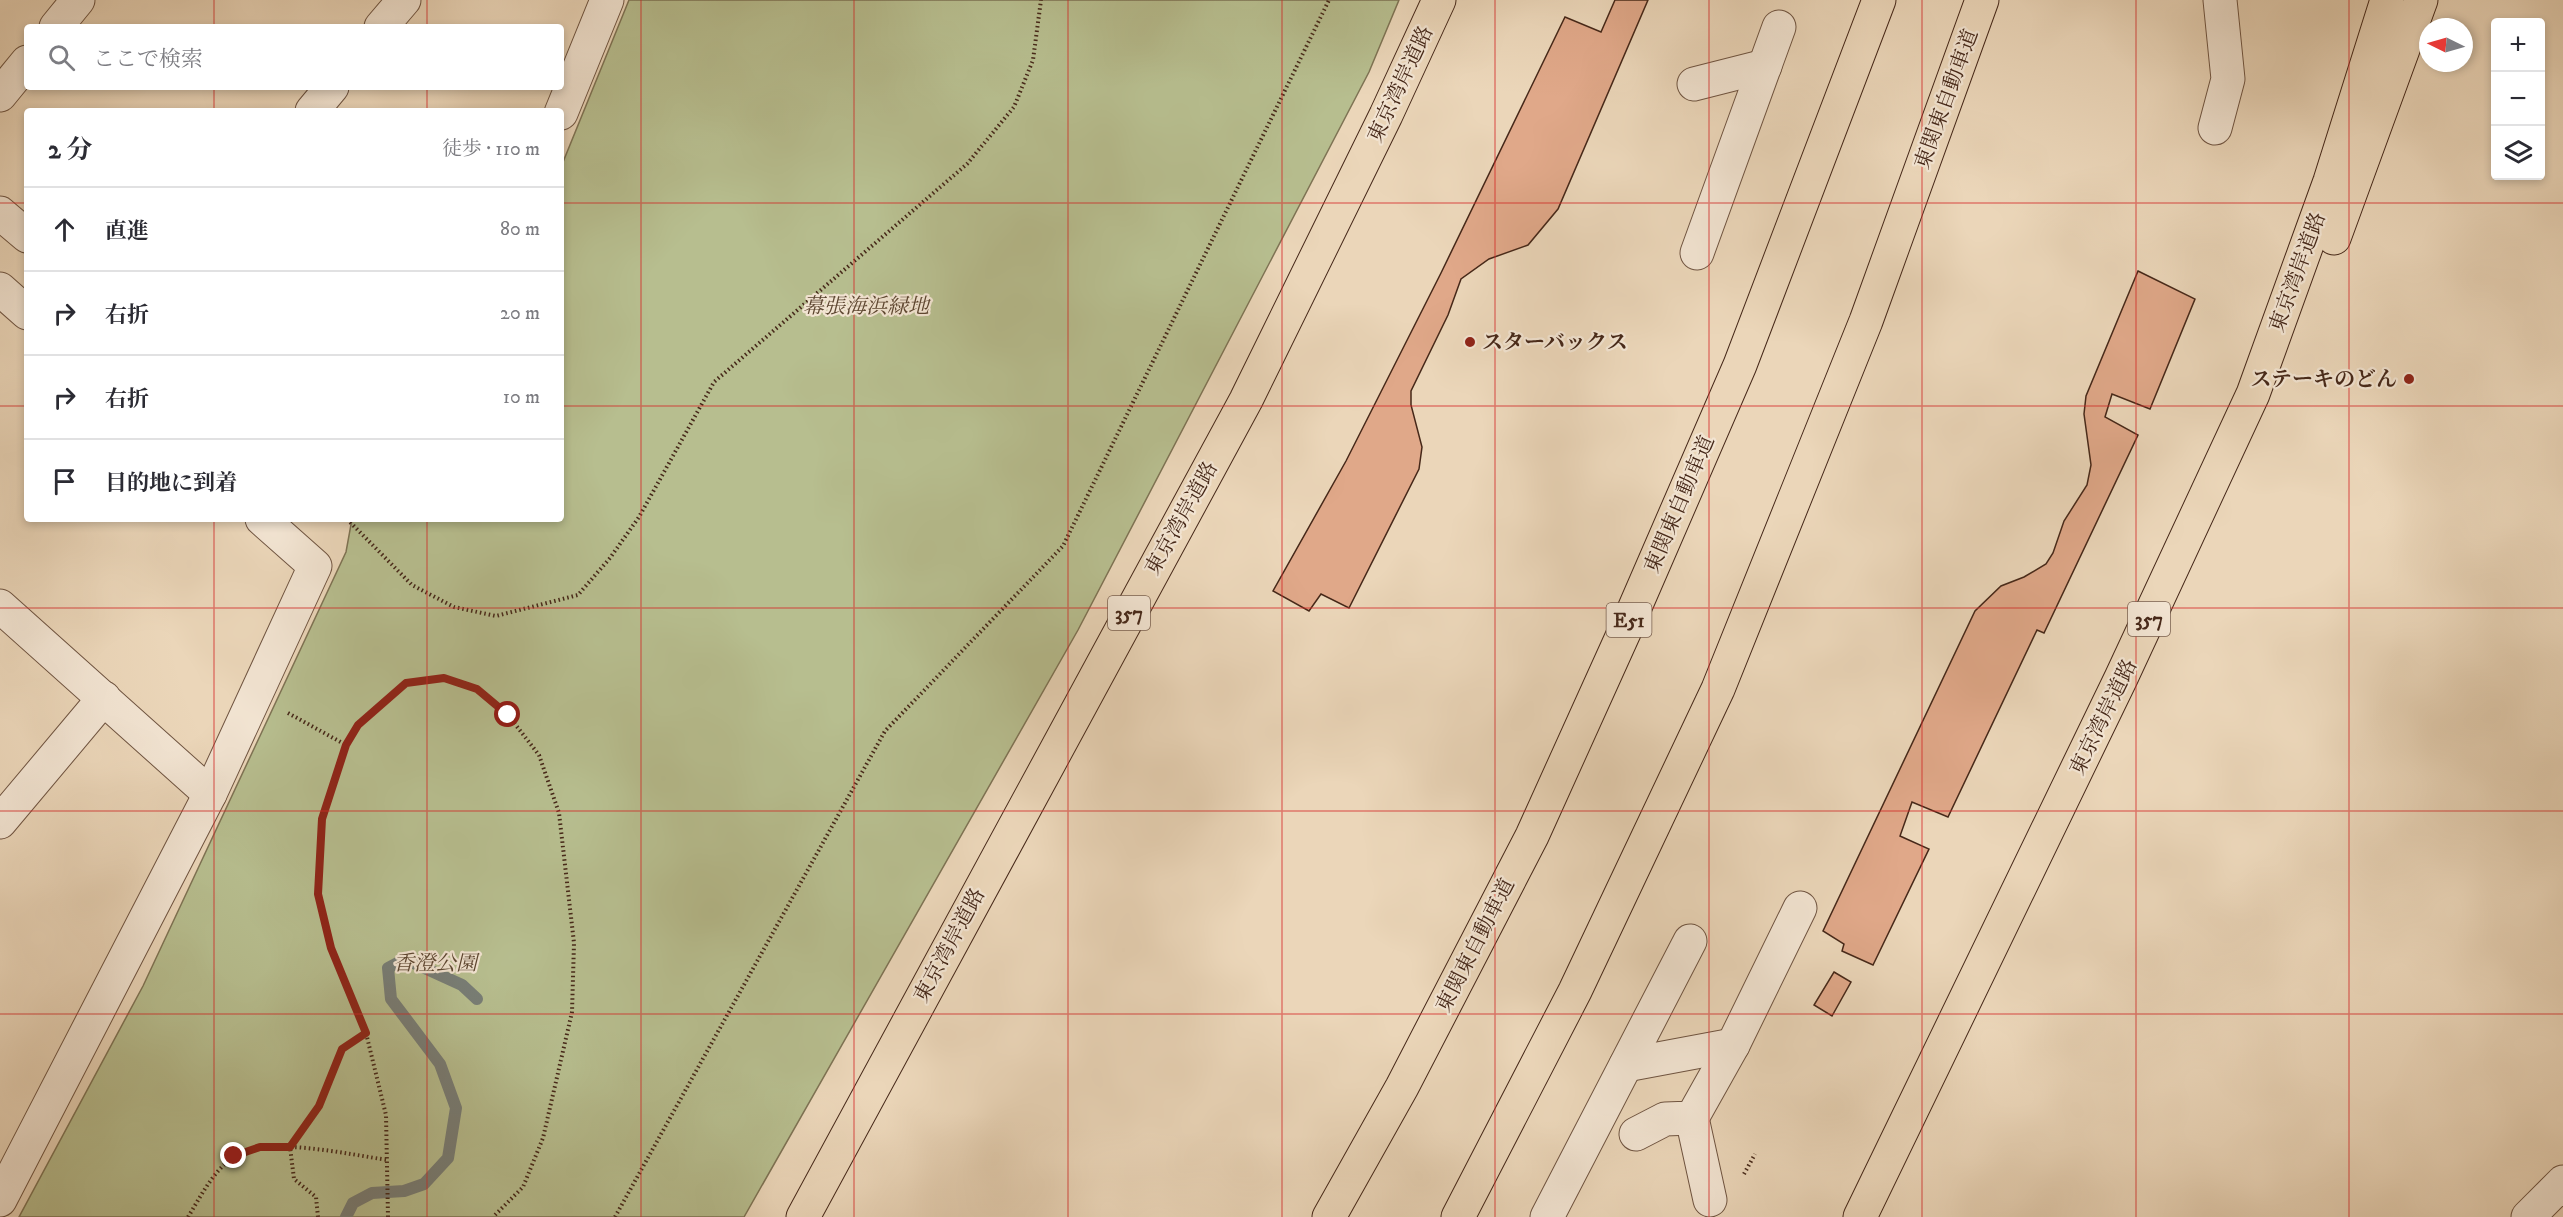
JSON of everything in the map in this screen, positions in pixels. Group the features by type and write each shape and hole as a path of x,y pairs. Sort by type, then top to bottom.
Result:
{"highway":[{"name":"東京湾岸道路","path":"803,1217 1245,400 1386,115 1439,0"},
{"name":"東関東自動車道","path":"1329,1217 1402,1087 1546,805 1740,365 1879,0"},
{"name":"東関東自動車道","path":"1458,1217 1575,991 1718,689 1866,321 1982,0"},
{"name":"東京湾岸道路","path":"1860,1217 2121,678 2253,393 2330,181 2387,0"},
{"name":"357","path":"2253,393 2309,303 2421,0"}],"street":[{"path":"58,24 78,0"},
{"path":"384,24 404,0"},
{"path":"563,108 607,0"},
{"path":"2215,128 2228,79 2220,0"},
{"path":"1697,253 1779,27"},
{"path":"0,95 24,66"},
{"path":"1694,84 1765,66"},
{"path":"314,108 330,90"},
{"path":"0,213 24,233"},
{"path":"0,289 24,310"},
{"path":"0,1200 210,794 315,566 265,522"},
{"path":"0,606 210,794"},
{"path":"0,822 104,698"},
{"path":"1710,1200 1692,1118 1734,1045 1800,908"},
{"path":"1547,1217 1690,941"},
{"path":"1626,1065 1734,1045"},
{"path":"1636,1134 1665,1119 1692,1118"},
{"path":"2528,1217 2563,1182"}],"path":[{"path":"350,522 412,585 454,607 496,616 578,595 610,558 639,517 714,382 967,164 1014,107 1033,60 1041,0"},
{"path":"615,1217 885,731 1063,546 1329,0"},
{"path":"388,1217 386,1115 366,1033 331,948 318,894 322,819 346,745 358,725 406,683 444,678 477,689 508,715 539,755 560,813 574,943 572,1012 560,1073 543,1138 523,1187 493,1217"},
{"path":"256,696 346,745"},
{"path":"318,1217 316,1197 294,1179 290,1147 319,1106 342,1049 366,1033"},
{"path":"188,1217 213,1177 234,1156 260,1147 290,1147 388,1160"}],"green space":[{"path":"629,0 1399,0 1369,72 1078,630 744,1217 19,1217 143,986 346,552 351,522 564,522 564,160"}],"building":[{"path":"1615,0 1648,0 1558,209 1528,245 1489,259 1461,279 1448,315 1411,391 1411,405 1422,447 1419,469 1349,608 1321,594 1309,611 1273,591 1346,461 1441,273 1565,17 1601,32"},
{"path":"2138,271 2195,299 2150,409 2112,394 2105,417 2138,435 2044,633 2037,630 1948,817 1912,802 1900,836 1929,849 1873,965 1842,951 1844,944 1823,931 1975,611 2001,586 2024,577 2046,564 2053,553 2064,521 2087,485 2091,465 2084,414 2086,396"},
{"path":"1834,972 1851,982 1832,1016 1814,1005"}],"waterway":[{"path":"346,1217 353,1203 372,1193 404,1191 424,1184 448,1158 456,1108 440,1064 391,999 388,968 405,959 462,985 477,999"}],"place":[{"name":"スターバックス","path":"1470,342"},
{"name":"ステーキのどん","path":"2409,379"}],"route":[{"path":"234,1156 260,1147 290,1147 319,1106 342,1049 366,1033 331,948 318,894 322,819 346,745 358,725 406,683 444,678 477,689 508,715"}],"park label":[{"name":"幕張海浜緑地","path":"866,306"},
{"name":"香澄公園","path":"435,963"}]}
